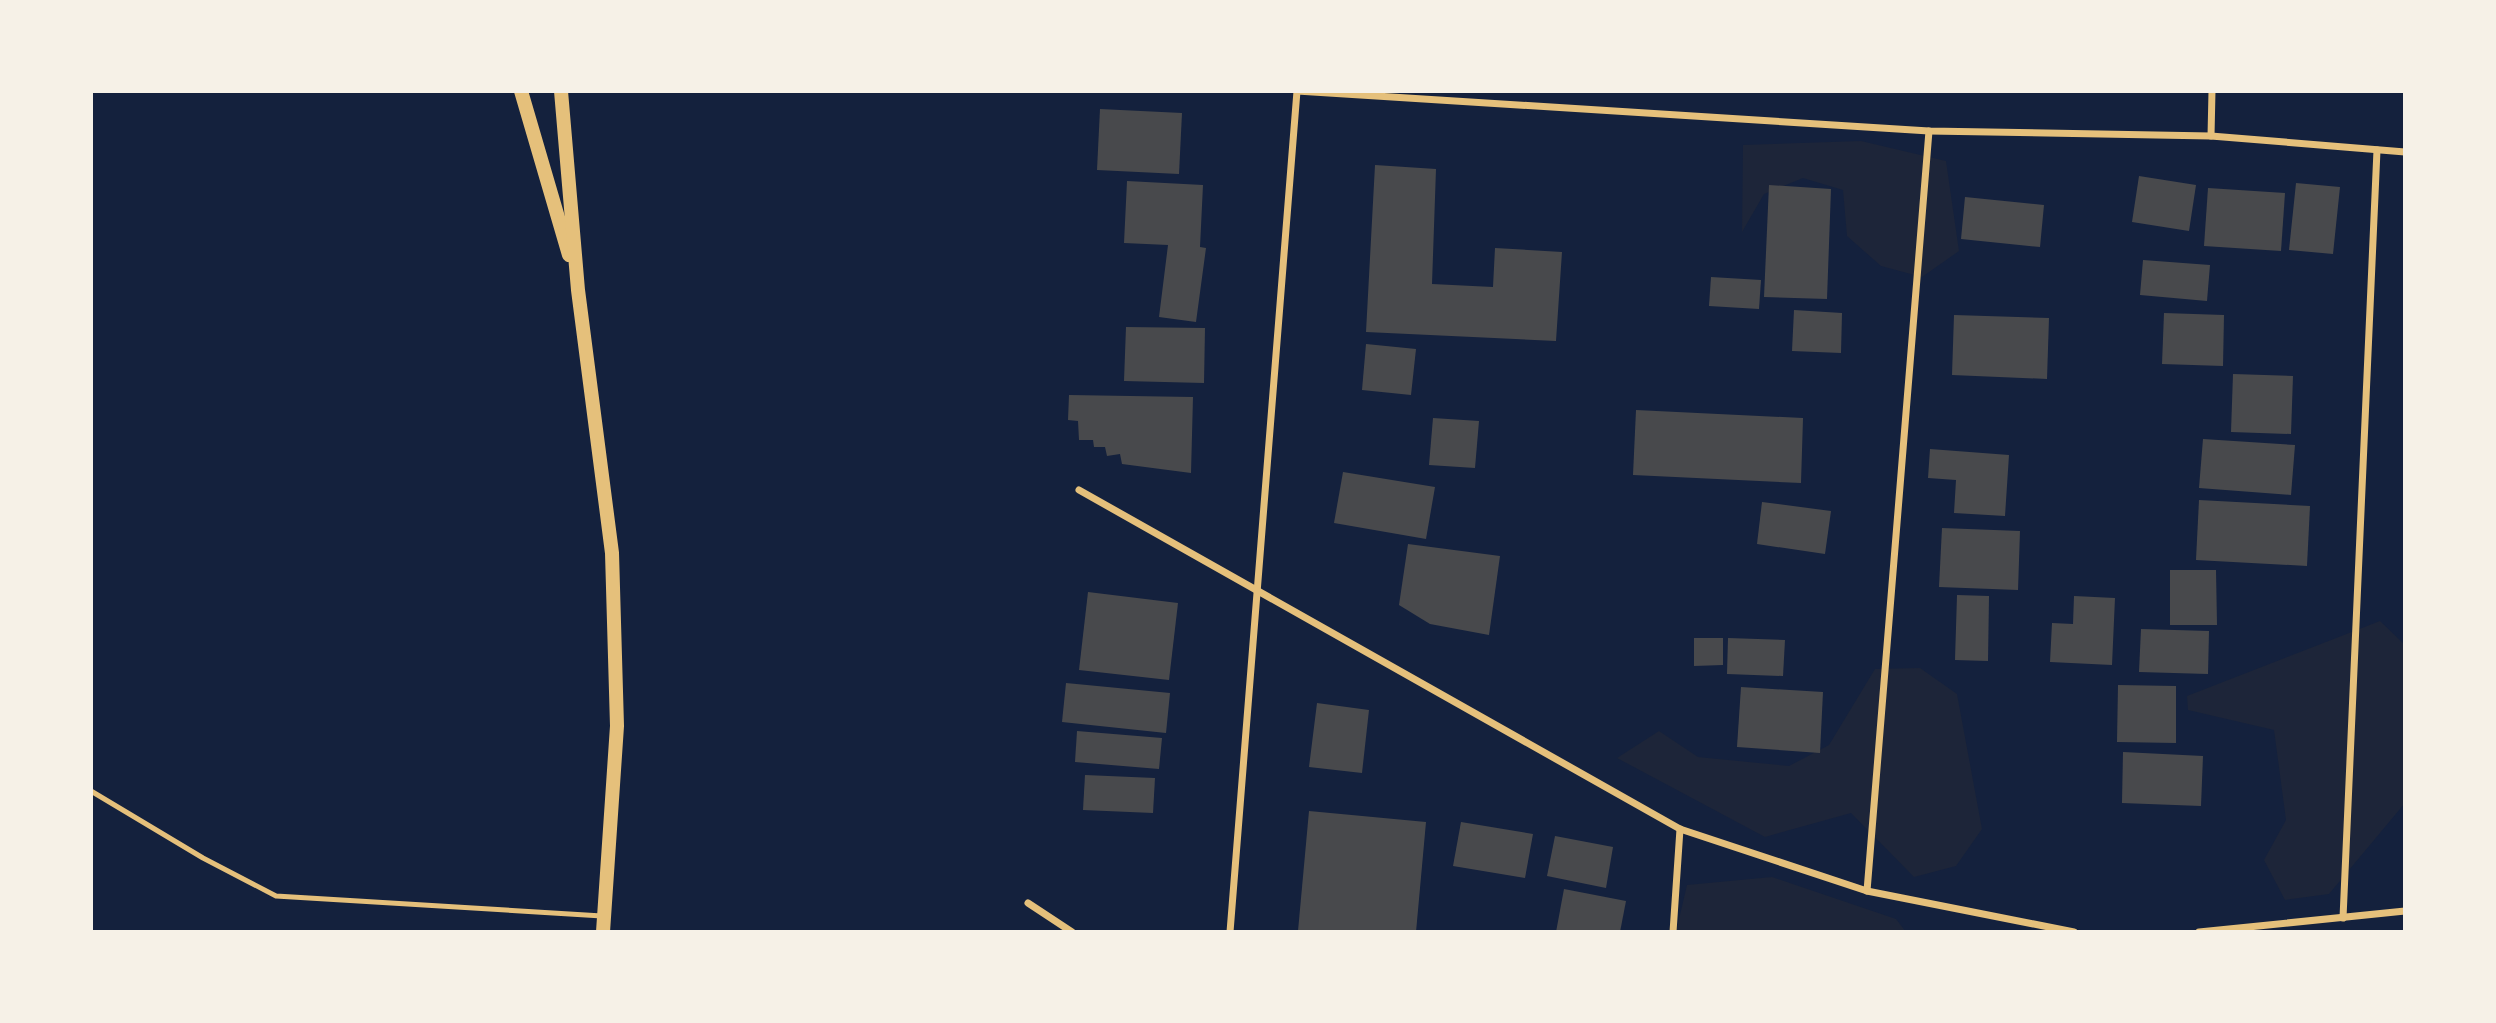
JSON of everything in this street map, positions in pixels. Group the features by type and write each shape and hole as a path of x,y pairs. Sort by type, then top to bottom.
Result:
{"main road":[{"path":"521,91 578,290"},
{"path":"561,91 578,290 611,553 617,726 603,932"}],"street":[{"path":"1230,932 1297,91 1929,131 2211,136 2405,152"},
{"path":"2211,136 2213,91"},
{"path":"1867,891 1929,131"},
{"path":"2343,918 2377,150"},
{"path":"1079,489 1255,592 1680,829 1867,891 2074,932"},
{"path":"1673,932 1680,829"},
{"path":"1028,904 1072,932"},
{"path":"2199,932 2405,911"}],"lane":[{"path":"91,791 203,858 276,896 606,916"}],"shaded area":[{"path":"1861,141 1946,161 1959,251 1922,277 1881,266 1847,236 1843,190 1803,178 1764,194 1742,232 1743,145"},
{"path":"2380,621 2405,645 2405,803 2329,894 2285,900 2264,860 2286,820 2274,730 2188,710 2187,696"},
{"path":"1920,668 1957,694 1982,829 1956,866 1914,877 1851,813 1765,837 1617,758 1659,731 1698,757 1789,766 1829,745 1875,669"},
{"path":"1772,877 1896,919 1906,932 1676,932 1687,885"}],"building":[{"path":"1100,109 1182,113 1179,174 1097,170"},
{"path":"1375,165 1436,169 1432,284 1493,287 1495,248 1562,252 1556,341 1366,332"},
{"path":"2139,176 2196,185 2189,231 2132,222"},
{"path":"1127,181 1203,185 1200,247 1206,248 1196,322 1159,317 1168,245 1124,243"},
{"path":"2296,183 2340,187 2333,254 2289,250"},
{"path":"1769,185 1831,189 1827,299 1764,297"},
{"path":"2208,188 2285,193 2281,251 2204,246"},
{"path":"1965,197 2044,205 2040,247 1961,239"},
{"path":"2143,260 2210,265 2207,301 2140,295"},
{"path":"1711,277 1761,280 1759,309 1709,306"},
{"path":"1794,310 1842,313 1841,353 1792,351"},
{"path":"2164,313 2224,315 2223,366 2162,364"},
{"path":"1954,315 2049,318 2047,379 1952,375"},
{"path":"1126,327 1205,328 1204,383 1124,381"},
{"path":"1366,344 1416,349 1411,395 1362,390"},
{"path":"2233,374 2293,376 2291,434 2231,432"},
{"path":"1069,395 1193,397 1191,473 1122,464 1120,454 1107,456 1105,447 1094,447 1093,440 1079,440 1078,421 1068,420"},
{"path":"1636,410 1803,418 1801,483 1633,475"},
{"path":"1433,418 1479,421 1475,468 1429,465"},
{"path":"2203,439 2295,445 2291,495 2199,488"},
{"path":"1930,449 2009,455 2005,516 1954,513 1956,480 1928,478"},
{"path":"1343,472 1435,487 1426,539 1334,523"},
{"path":"2199,500 2310,506 2307,566 2196,560"},
{"path":"1762,502 1831,511 1825,554 1757,544"},
{"path":"1942,528 2020,531 2018,590 1939,587"},
{"path":"1408,544 1500,556 1489,635 1430,624 1399,605"},
{"path":"2170,570 2216,570 2217,625 2170,625"},
{"path":"1088,592 1178,603 1169,680 1079,670"},
{"path":"1957,595 1989,596 1988,661 1955,660"},
{"path":"2074,596 2115,598 2112,665 2050,662 2052,623 2073,624"},
{"path":"2141,629 2209,631 2208,674 2139,672"},
{"path":"1694,638 1723,638 1723,665 1694,666"},
{"path":"1728,638 1785,640 1783,676 1727,674"},
{"path":"1066,683 1170,693 1166,733 1062,722"},
{"path":"2118,685 2176,686 2176,743 2117,742"},
{"path":"1741,687 1823,692 1820,753 1737,747"},
{"path":"1317,703 1369,710 1362,773 1309,767"},
{"path":"1077,731 1162,738 1159,769 1075,762"},
{"path":"2123,752 2203,756 2201,806 2122,803"},
{"path":"1085,775 1155,778 1153,813 1083,810"},
{"path":"1309,811 1426,822 1416,932 1298,931"},
{"path":"1461,822 1533,834 1525,878 1453,866"},
{"path":"1555,836 1613,847 1606,888 1547,876"},
{"path":"1564,889 1626,901 1620,932 1556,932"}]}
